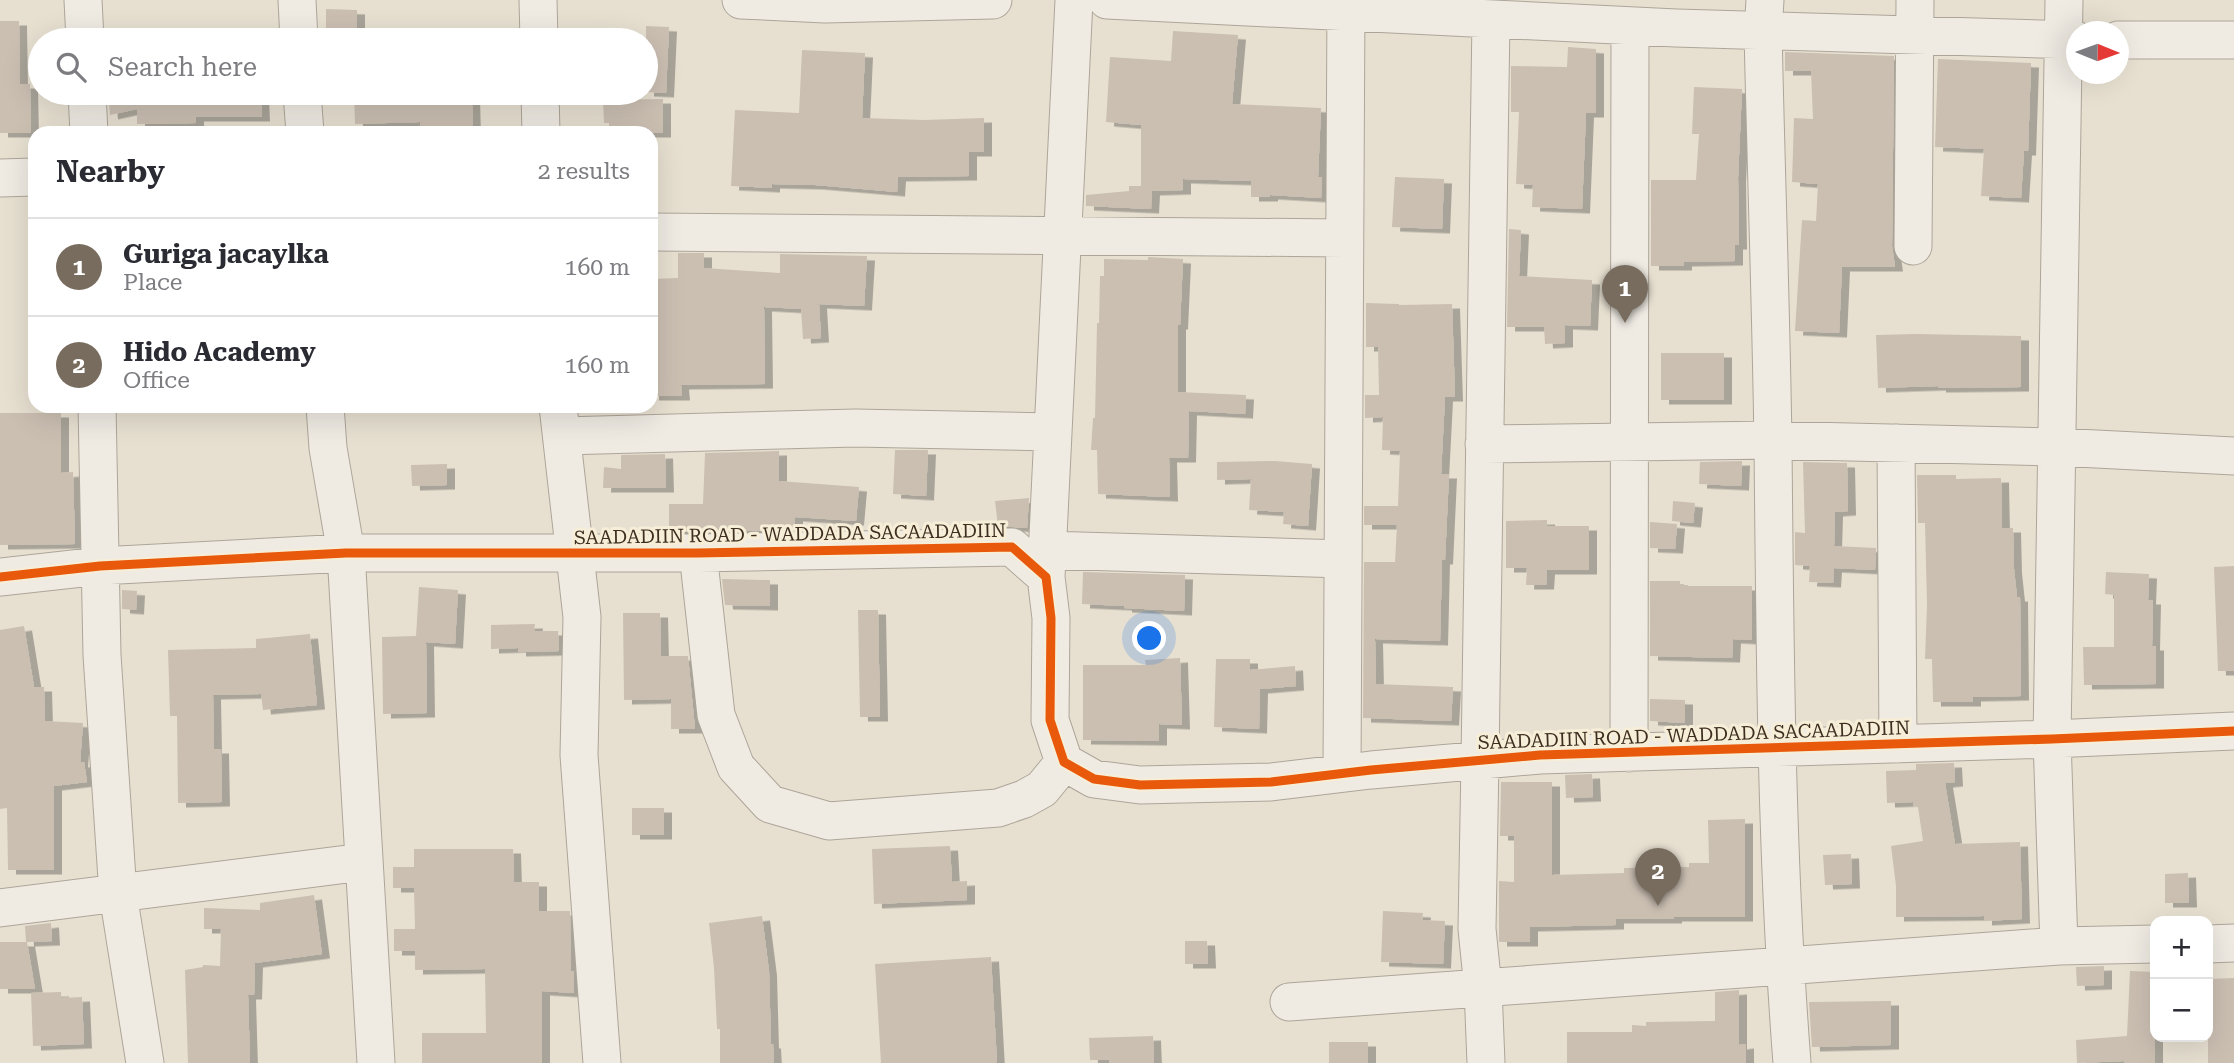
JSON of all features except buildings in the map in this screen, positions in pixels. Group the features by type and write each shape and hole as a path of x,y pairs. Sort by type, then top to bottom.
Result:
{"street":[{"path":"83,0 84,28"},
{"path":"297,0 298,28"},
{"path":"538,0 539,28"},
{"path":"741,0 825,4 993,0"},
{"path":"698,553 716,715 736,767 770,804 830,821 999,808 1042,789 1064,762 1050,720 1051,618 1046,563 1074,0"},
{"path":"1107,0 1345,6 1491,19 1764,15 1914,36 2066,40"},
{"path":"1913,246 1915,0"},
{"path":"2064,0 2067,21"},
{"path":"1342,773 1345,6"},
{"path":"1764,15 1776,748 1784,965 1791,1063"},
{"path":"1629,753 1630,442 1643,18"},
{"path":"1486,1063 1477,916 1491,19"},
{"path":"2129,40 2234,40"},
{"path":"2059,946 2052,739 2057,447 2069,84"},
{"path":"88,105 89,126"},
{"path":"303,105 304,126"},
{"path":"540,105 541,126"},
{"path":"0,178 28,177"},
{"path":"658,232 1344,238"},
{"path":"97,413 102,655 118,894 145,1063"},
{"path":"325,413 345,553 376,1063"},
{"path":"602,1063 579,755 582,617 560,421 1053,432"},
{"path":"1485,444 1773,440 2057,447 2234,456"},
{"path":"1896,443 1898,744"},
{"name":"SAADADIIN ROAD - WADDADA SACAADADIIN","path":"0,577 100,566 345,553 698,553 1012,547 1046,563"},
{"path":"1046,563 1343,559"},
{"name":"SAADADIIN ROAD - WADDADA SACAADADIIN","path":"1064,762 1094,779 1140,785 1271,782 1540,755 2234,731"},
{"path":"0,908 363,862"},
{"path":"2213,944 2234,943"},
{"path":"1289,1002 2059,946 2150,944"}],"cycle path":[{"path":"0,577 100,566 346,553 698,553 1012,547 1046,577 1051,618 1050,720 1064,762 1094,779 1140,785 1271,782 1540,755 2234,731"}],"place":[{"name":"Guriga jacaylka","path":"1625,323"},
{"name":"Hido Academy","path":"1658,906"}]}
